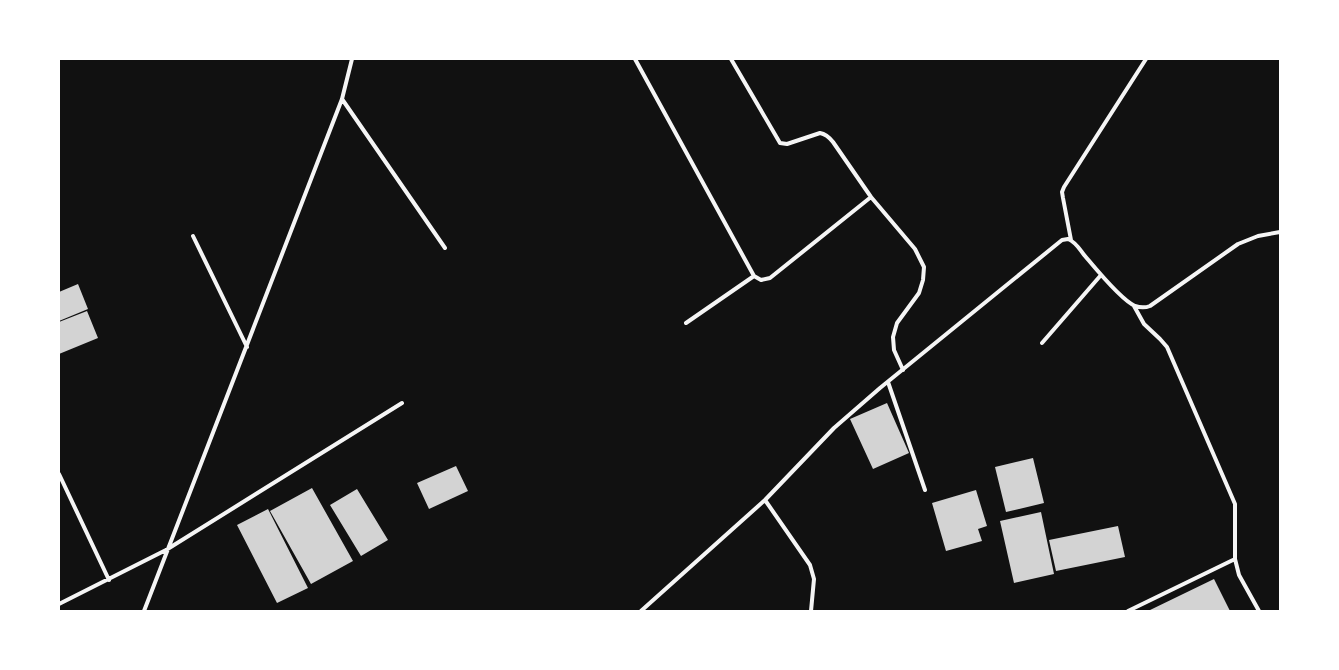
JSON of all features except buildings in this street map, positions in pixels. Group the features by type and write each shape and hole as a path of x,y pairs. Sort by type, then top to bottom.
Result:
{"street":[{"path":"144,611 166,550 247,347 342,100 352,59"},
{"path":"635,59 754,276 762,280 770,278 871,197"},
{"path":"731,59 780,143 786,144 815,134 824,134 833,142 871,197 915,249 924,267 923,280 919,293 897,323 893,337 894,350 897,360 903,370"},
{"path":"1146,59 1064,187 1062,192 1071,240 1101,275 1127,301 1134,306 1144,308 1150,306 1238,244 1258,236 1280,232"},
{"path":"342,100 445,248"},
{"path":"193,236 247,347"},
{"path":"640,611 765,500 834,428 1058,242 1066,239 1071,240"},
{"path":"1042,343 1101,275"},
{"path":"686,323 754,276"},
{"path":"1134,306 1144,324 1167,348 1235,504 1235,559 1239,575 1259,611"},
{"path":"888,382 925,490"},
{"path":"59,604 166,550 402,403"},
{"path":"59,474 109,580"},
{"path":"765,500 810,565 814,579 811,611"},
{"path":"1128,611 1235,559"}]}
